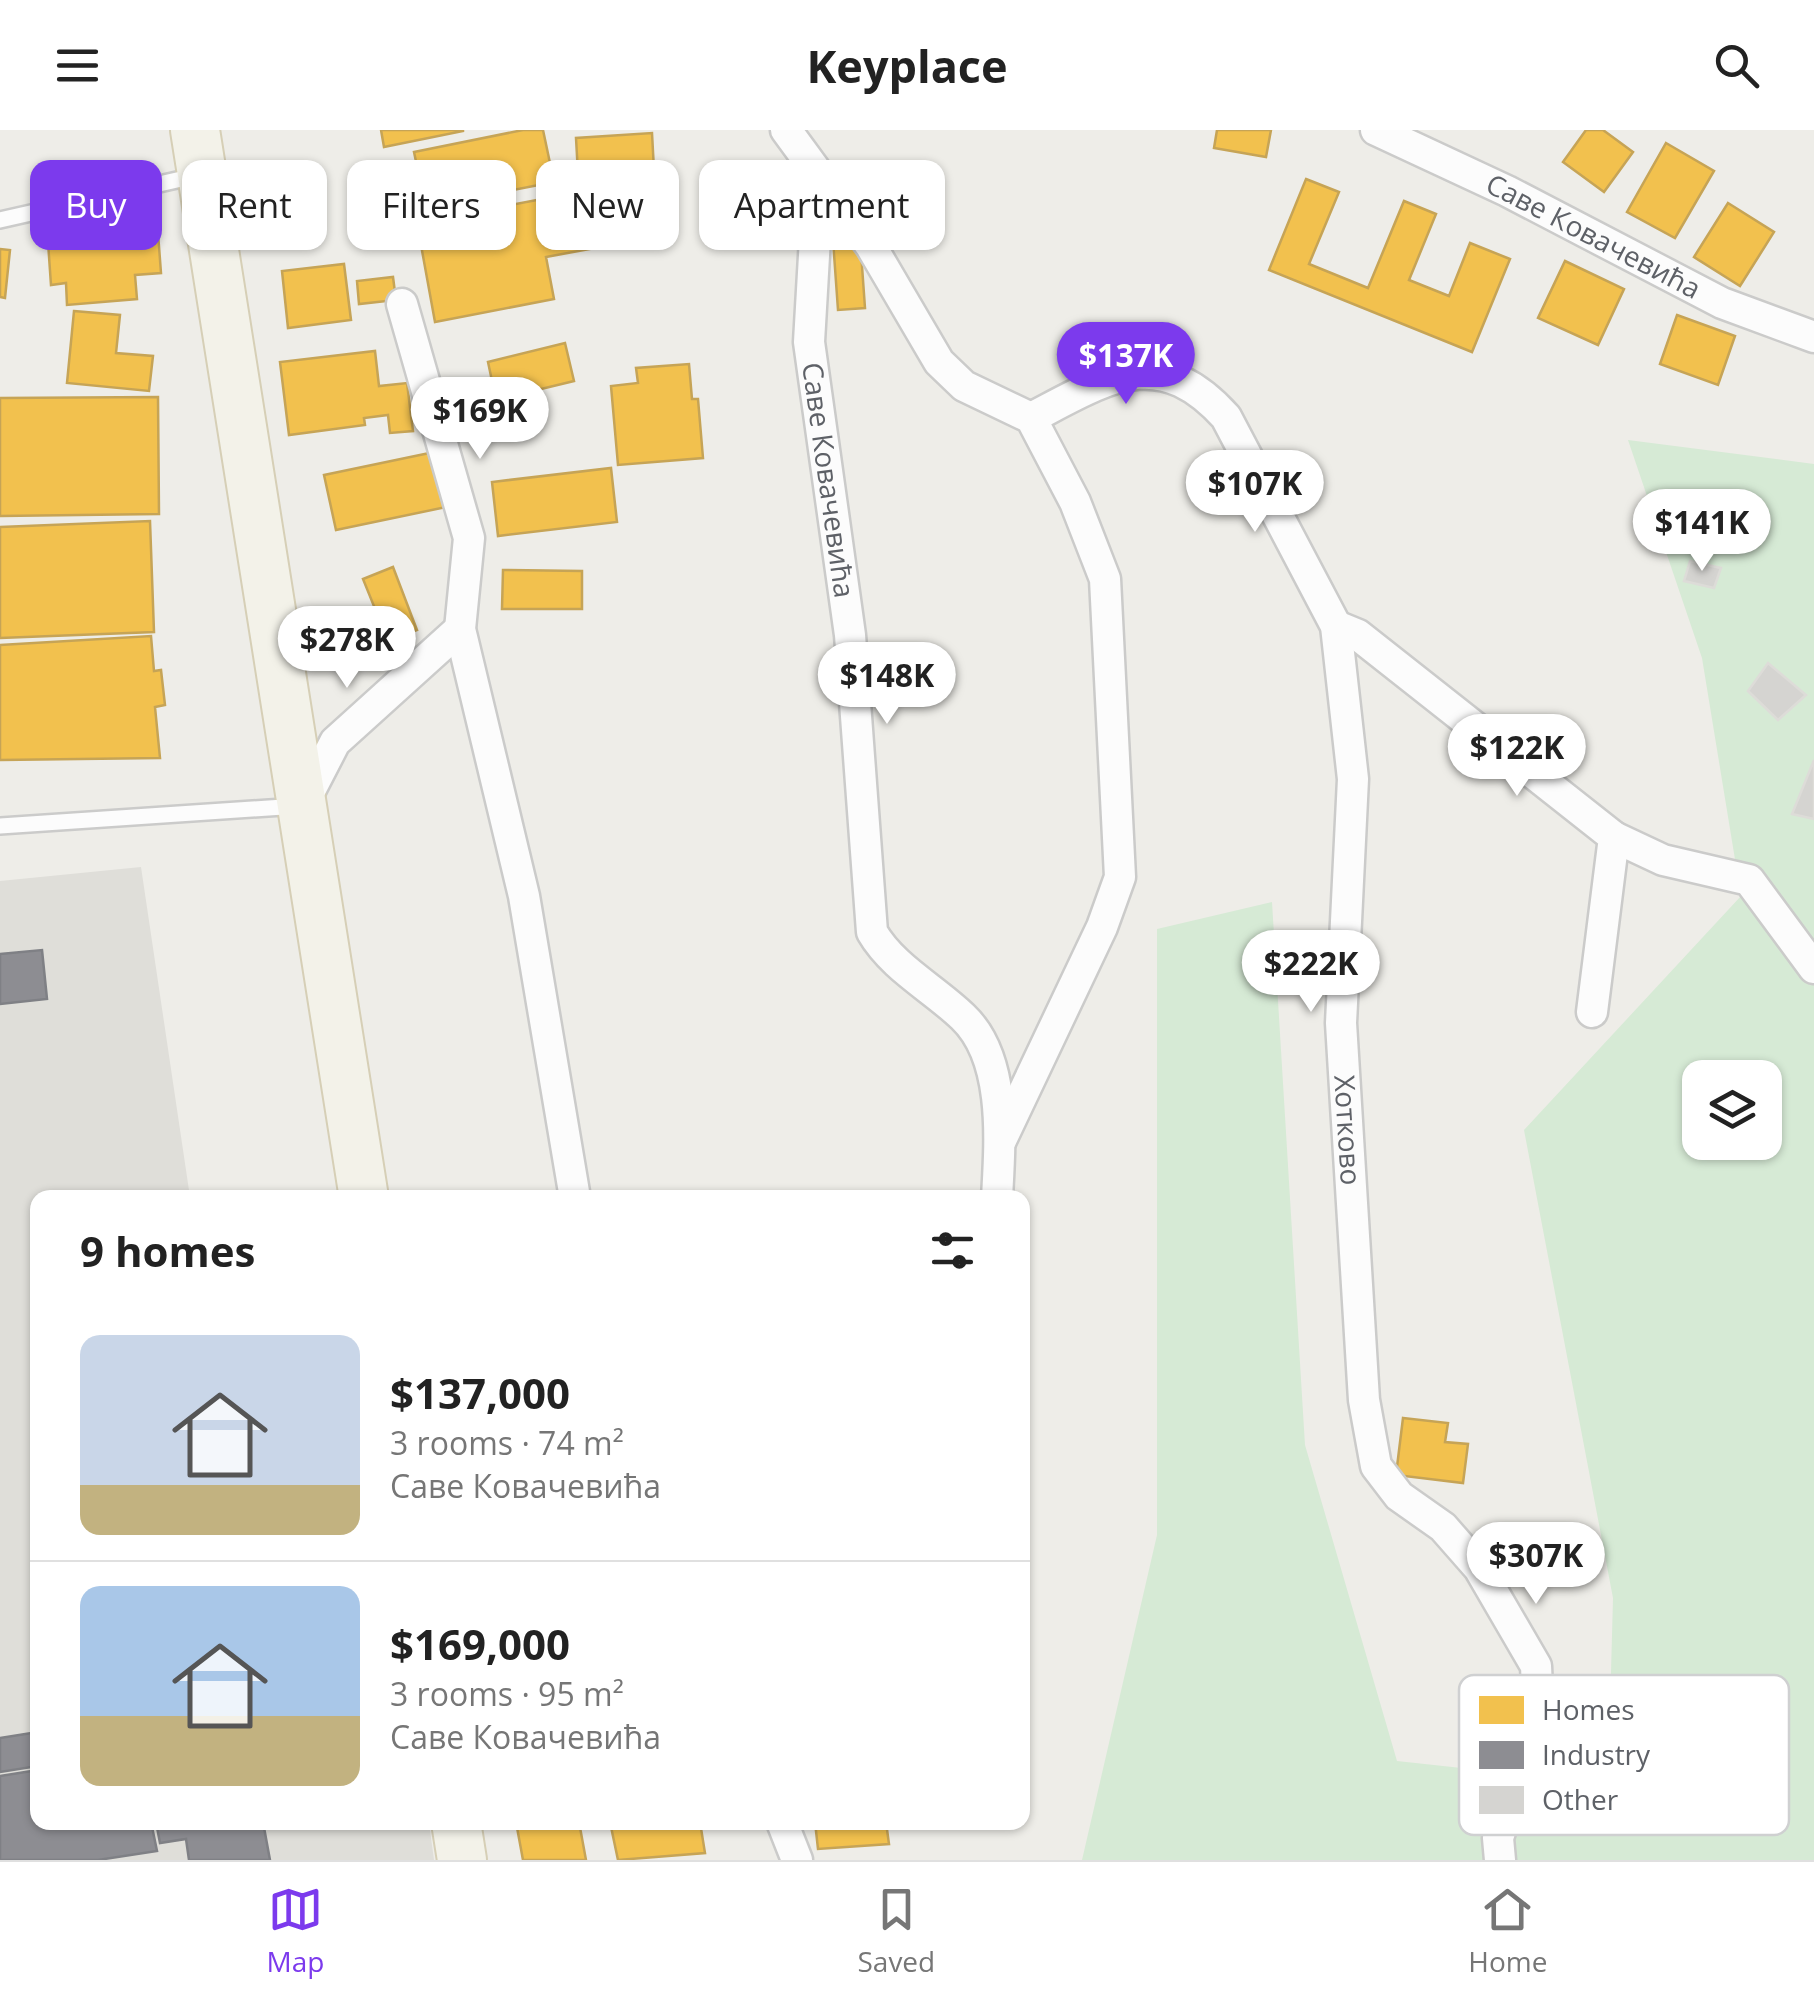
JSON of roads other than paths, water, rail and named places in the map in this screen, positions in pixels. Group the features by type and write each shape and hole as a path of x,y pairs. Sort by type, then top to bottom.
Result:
{"main road":[{"path":"199,152 363,1190"},
{"path":"457,1830 462,1860"}],"street":[{"path":"786,130 808,160"},
{"name":"Саве Ковачевића","path":"1376,130 1507,191 1722,304 1814,336"},
{"name":"Саве Ковачевића","path":"814,250 809,342 850,636 872,932 883,951 967,1020 991,1066 1000,1140 997,1190"},
{"path":"872,250 939,362 964,386 1031,418 1108,378 1171,374 1203,391 1226,416 1336,626 1358,636 1614,837 1664,860 1749,880 1768,900 1814,968"},
{"path":"402,304 470,538 460,630 524,896 574,1190"},
{"name":"Саве Ковачевића","path":"1000,1140 1102,927 1120,877 1105,579 1075,502 1031,418"},
{"name":"Хотково","path":"1336,626 1353,779 1341,1023 1364,1400 1376,1466 1399,1496 1444,1526 1478,1568 1536,1666 1536,1675"},
{"path":"302,806 335,742 460,630"},
{"path":"1592,1012 1614,837"},
{"path":"785,1830 797,1860"},
{"name":"Хотково","path":"1499,1835 1500,1860"}],"lane":[{"path":"0,220 199,152"},
{"path":"0,826 302,806"}]}
